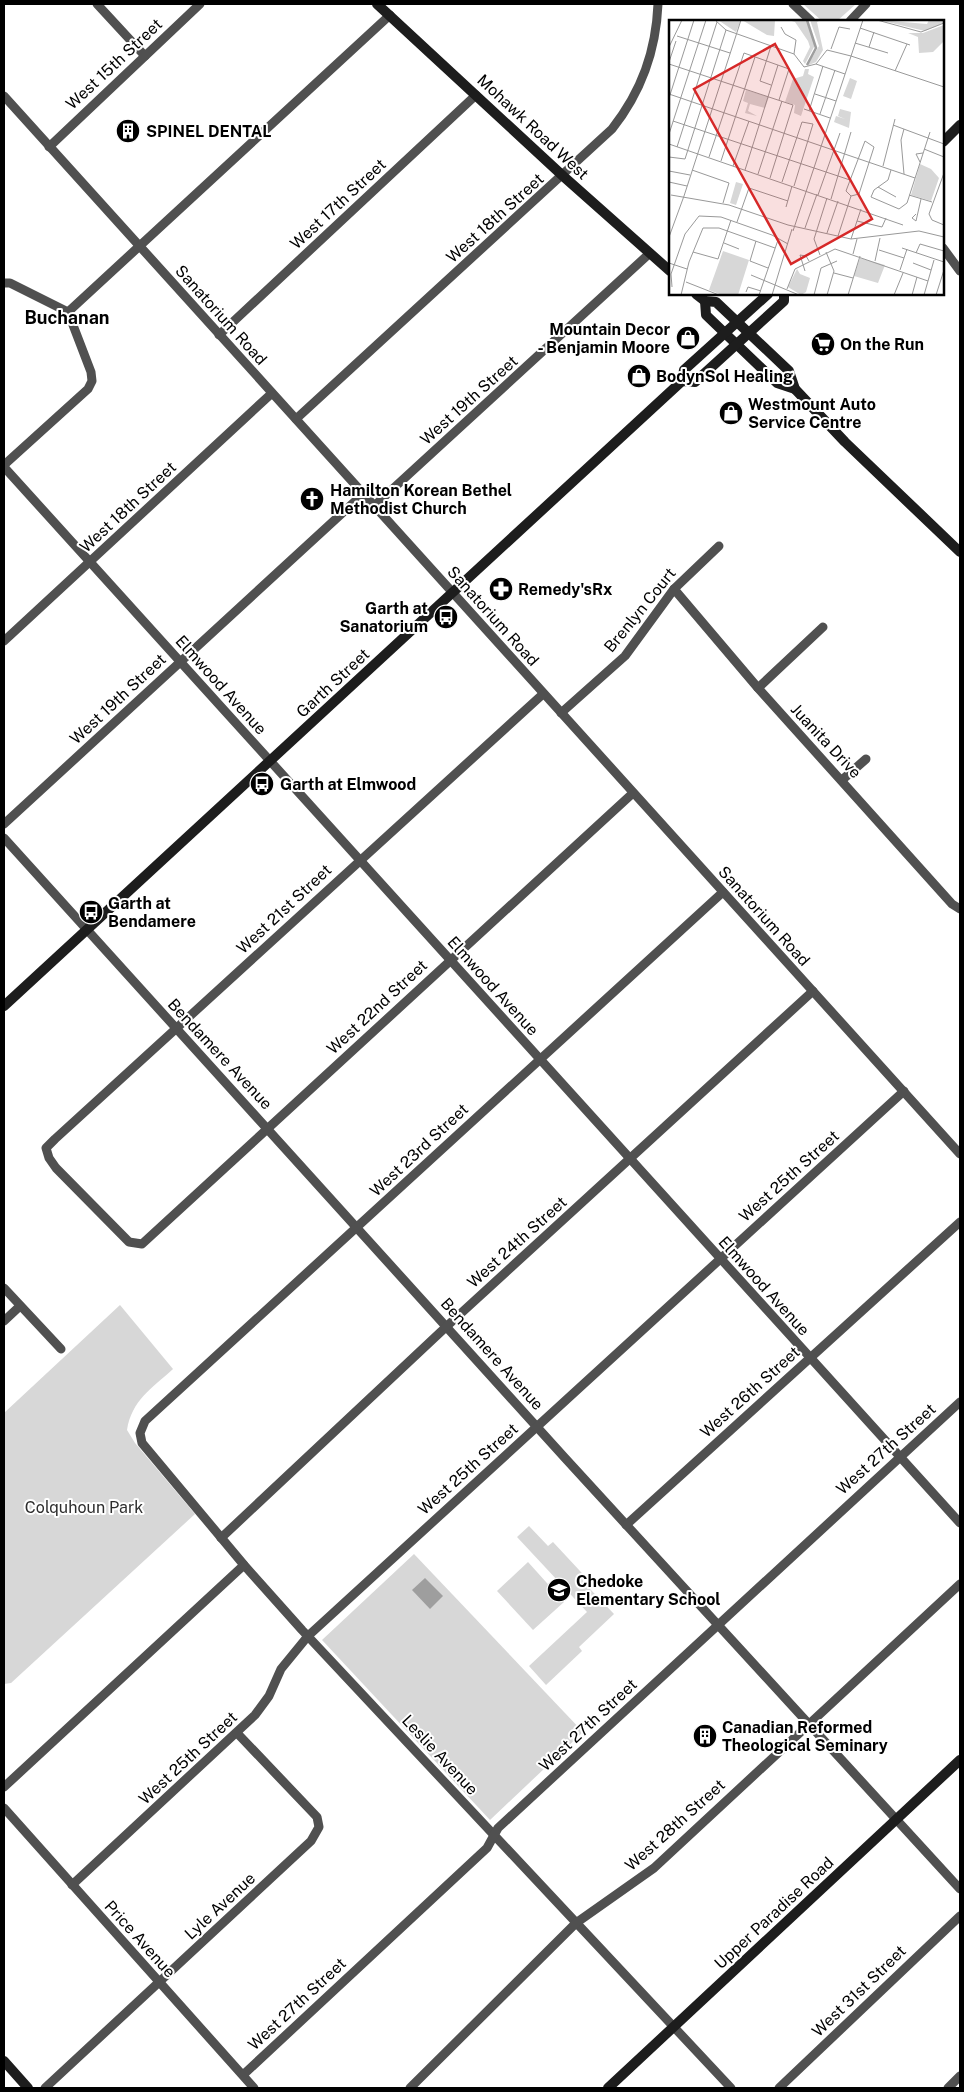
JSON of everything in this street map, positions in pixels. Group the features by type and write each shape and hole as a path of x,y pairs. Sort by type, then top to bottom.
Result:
{"main road":[{"name":"Mohawk Road West","path":"377,4 563,176 669,270"},
{"path":"944,141 960,125"},
{"path":"697,295 705,301 716,302 789,371 795,389 845,442 960,552"},
{"name":"Garth Street","path":"4,1006 270,763 682,381 684,370 767,295"},
{"name":"Garth Street","path":"682,381 695,382 784,301 784,295"},
{"path":"705,301 706,315 725,334 777,383 795,389"},
{"name":"Upper Paradise Road","path":"608,2088 960,1760"},
{"path":"4,2061 28,2088"}],"street":[{"path":"97,4 145,56"},
{"name":"West 15th Street","path":"49,147 200,4"},
{"name":"West 18th Street","path":"296,419 612,129 628,109 643,80 653,52 657,30 658,4"},
{"path":"793,4 810,20"},
{"path":"851,20 866,4"},
{"path":"68,312 390,15"},
{"name":"West 17th Street","path":"219,335 476,95"},
{"name":"Sanatorium Road","path":"4,96 271,394 296,419 960,1154"},
{"path":"944,249 960,271"},
{"name":"West 19th Street","path":"374,507 650,253"},
{"path":"4,283 10,282 68,312 91,372 92,381 88,389 4,466"},
{"name":"West 18th Street","path":"4,641 271,394"},
{"name":"Elmwood Avenue","path":"4,466 358,861 631,1159 719,1260 900,1456 960,1524"},
{"name":"West 19th Street","path":"4,824 363,494"},
{"name":"Brenlyn Court","path":"561,713 624,656 674,589 719,546"},
{"name":"Juanita Drive","path":"674,589 758,688 952,904 960,909"},
{"path":"758,688 823,627"},
{"name":"West 21st Street","path":"142,1244 129,1242 56,1168 49,1158 46,1148 543,694"},
{"path":"842,780 866,759"},
{"name":"West 22nd Street","path":"142,1244 633,793"},
{"name":"Bendamere Avenue","path":"4,838 626,1525 960,1889"},
{"name":"West 23rd Street","path":"140,1433 145,1421 723,892"},
{"name":"West 24th Street","path":"221,1538 447,1326 813,991"},
{"name":"West 25th Street","path":"72,1885 238,1733 269,1696 281,1669 308,1636 904,1091"},
{"name":"West 26th Street","path":"626,1525 960,1222"},
{"path":"4,1288 61,1349"},
{"path":"4,1321 20,1306"},
{"name":"West 27th Street","path":"243,2075 487,1848 498,1828 960,1402"},
{"name":"Leslie Avenue","path":"140,1433 142,1443 244,1566 731,2088"},
{"path":"4,1788 244,1566"},
{"name":"West 28th Street","path":"410,2088 576,1923 654,1868 960,1584"},
{"name":"Lyle Avenue","path":"45,2088 311,1841 319,1827 317,1817 238,1733"},
{"name":"Price Avenue","path":"4,1808 254,2088"},
{"name":"West 31st Street","path":"779,2088 960,1916"},
{"path":"948,2088 960,2076"}],"green space":[{"path":"803,4 856,4 838,20 821,20"},
{"name":"Colquhoun Park","path":"120,1305 173,1369 150,1389 138,1403 133,1411 127,1430 135,1443 195,1514 11,1683 4,1684 4,1413"},
{"path":"529,1526 548,1546 553,1542 593,1585 590,1589 614,1614 579,1647 582,1651 546,1685 529,1666 587,1612 517,1537"},
{"path":"414,1554 583,1732 490,1820 322,1640"},
{"path":"528,1562 564,1602 533,1630 497,1591"}],"shaded area":[{"path":"425,1578 443,1596 430,1609 412,1590"}],"place":[{"name":"SPINEL DENTAL","path":"128,131"},
{"name":"Mountain Decor - Benjamin Moore","path":"688,338"},
{"name":"On the Run","path":"823,344"},
{"name":"BodynSol Healing","path":"639,376"},
{"name":"Westmount Auto Service Centre","path":"731,413"},
{"name":"Hamilton Korean Bethel Methodist Church","path":"312,499"},
{"name":"Remedy'sRx","path":"501,589"},
{"name":"Garth at Sanatorium","path":"446,617"},
{"name":"Garth at Elmwood","path":"262,784"},
{"name":"Garth at Bendamere","path":"91,912"},
{"name":"Chedoke Elementary School","path":"559,1590"},
{"name":"Canadian Reformed Theological Seminary","path":"705,1736"}],"district":[{"name":"Buchanan","path":"67,317"}]}
